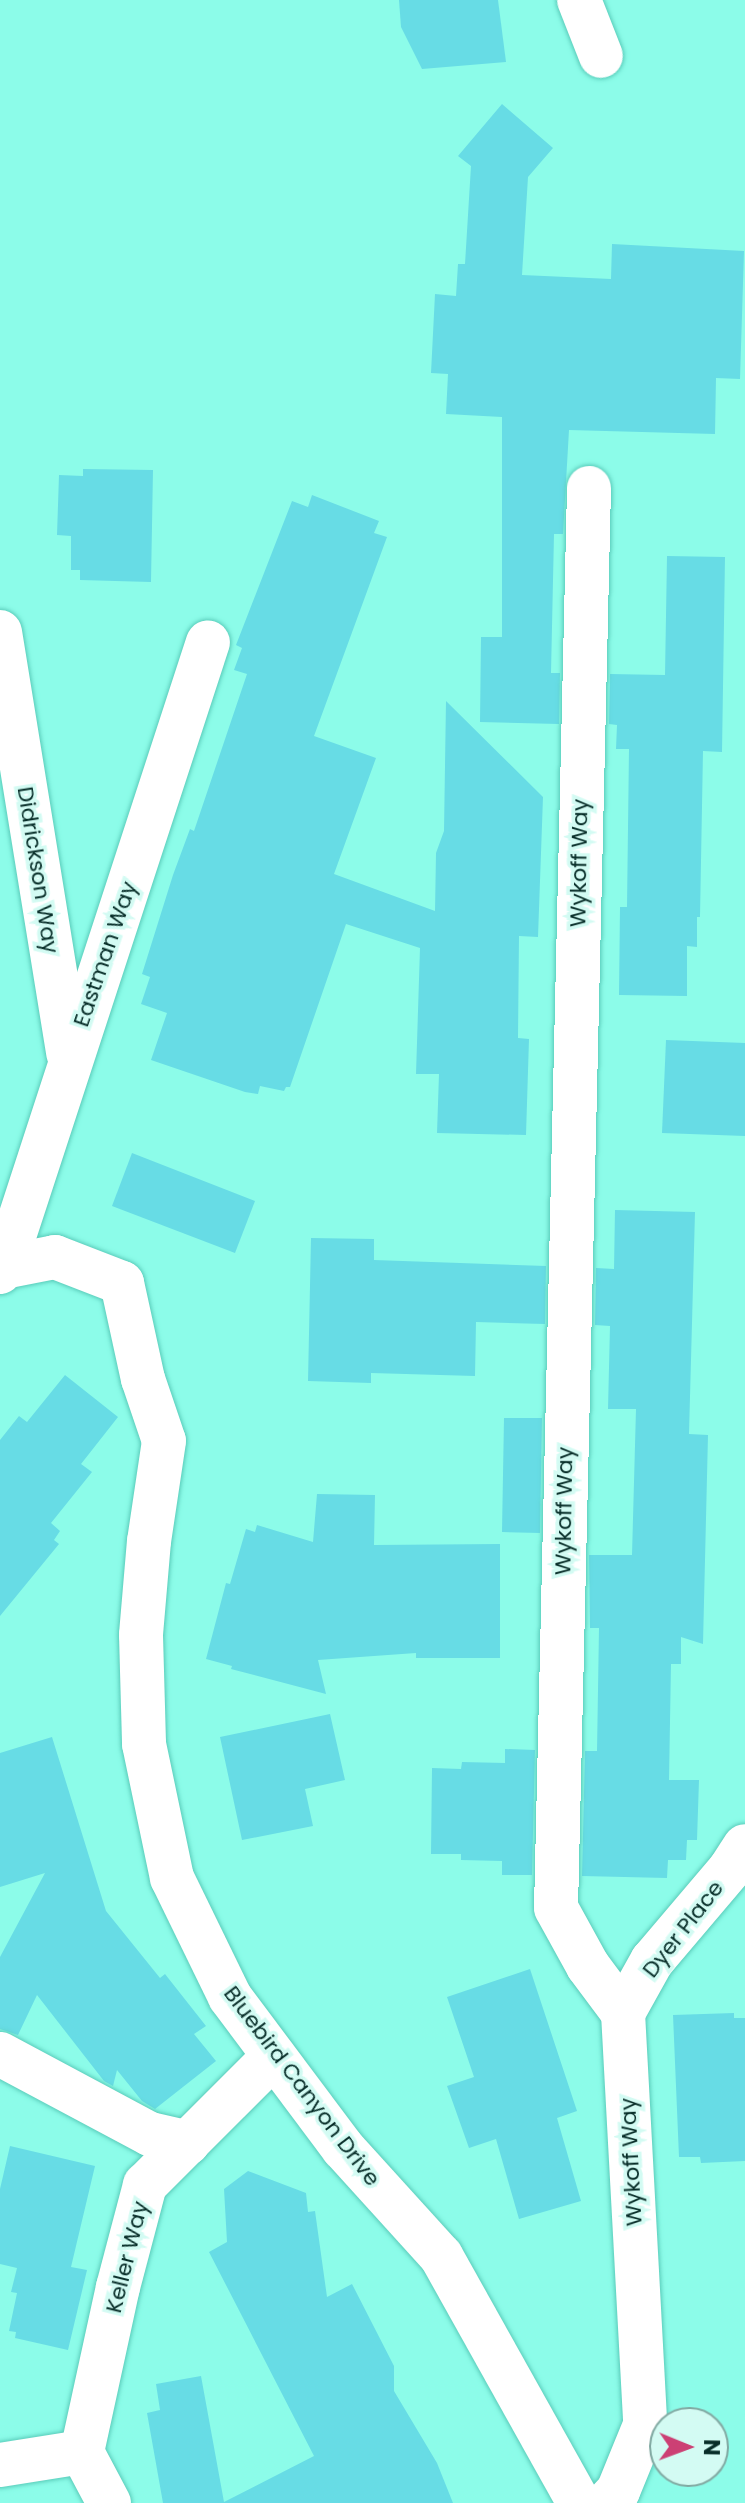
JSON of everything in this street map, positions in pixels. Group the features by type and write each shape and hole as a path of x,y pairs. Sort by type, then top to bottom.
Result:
{"street":[{"path":"579,0 601,56"},
{"name":"Wykoff Way","path":"589,488 556,1908 588,1966 623,2013 645,2425 618,2491 607,2503"},
{"name":"Didrickson Way","path":"0,632 69,1061"},
{"name":"Eastman Way","path":"2,1269 208,642"},
{"name":"Bluebird Canyon Drive","path":"2,1269 55,1257 122,1283 143,1379 164,1441 149,1541 141,1635 144,1744 172,1878 230,1997 343,2148 441,2256 579,2503"},
{"name":"Dyer Place","path":"623,2013 652,1961 730,1869 745,1846"},
{"path":"0,2054 150,2134 188,2143"},
{"name":"Keller Way","path":"82,2452 118,2287 145,2185 274,2056"},
{"path":"0,2465 82,2452 109,2503"}],"building":[{"path":"399,0 498,0 506,62 422,69 401,27"},
{"path":"502,104 553,148 528,177 522,275 611,279 612,244 744,251 740,379 716,378 715,434 569,430 563,534 554,534 551,673 560,673 559,724 480,722 481,637 502,637 502,417 446,414 448,374 431,373 435,294 456,296 458,264 465,264 471,166 458,156"},
{"path":"83,469 153,470 151,582 80,580 80,570 71,570 71,536 57,535 59,475 83,476"},
{"path":"312,495 379,521 374,533 387,537 314,736 376,758 334,874 435,911 436,853 444,831 446,701 543,797 538,937 519,936 518,1038 529,1039 526,1135 437,1133 439,1074 416,1074 420,948 346,924 290,1087 284,1091 260,1086 258,1094 245,1092 151,1060 167,1013 141,1004 150,977 142,974 173,875 190,829 194,831 247,674 234,670 242,648 236,645 292,501 308,507"},
{"path":"667,556 725,557 722,752 703,751 700,917 697,917 697,947 687,946 687,996 619,995 620,907 627,907 629,749 616,749 617,725 609,724 610,674 665,675"},
{"path":"666,1040 745,1043 745,1136 662,1133"},
{"path":"132,1153 255,1201 235,1253 112,1206"},
{"path":"615,1210 695,1212 689,1434 708,1435 703,1644 681,1637 681,1664 671,1664 669,1780 699,1780 697,1840 687,1840 686,1860 668,1860 667,1878 582,1876 585,1751 597,1751 599,1628 590,1628 589,1555 632,1555 636,1409 608,1409 610,1326 595,1325 596,1268 614,1269"},
{"path":"311,1238 374,1239 374,1260 546,1266 545,1324 476,1322 475,1376 371,1373 371,1383 308,1381"},
{"path":"65,1375 118,1417 81,1464 92,1472 51,1523 60,1531 54,1540 59,1544 0,1616 0,1440 19,1416 27,1422"},
{"path":"504,1418 542,1418 540,1533 502,1532"},
{"path":"317,1494 375,1495 374,1545 500,1544 500,1658 416,1658 416,1653 318,1660 326,1694 231,1669 232,1666 206,1659 226,1583 230,1584 246,1529 255,1532 257,1525 313,1542"},
{"path":"330,1714 345,1780 305,1789 313,1826 242,1840 220,1737"},
{"path":"52,1737 106,1911 160,1978 165,1974 206,2026 194,2034 216,2061 155,2109 142,2101 117,2070 113,2086 104,2081 37,1995 18,2035 0,2029 0,1957 45,1873 0,1887 0,1753"},
{"path":"505,1749 535,1750 532,1875 502,1875 502,1861 461,1860 461,1854 431,1854 432,1768 461,1769 462,1762 505,1763"},
{"path":"530,1969 577,2111 557,2118 581,2201 519,2219 496,2139 469,2148 447,2086 474,2077 447,1997"},
{"path":"734,2013 734,2018 745,2018 745,2161 701,2163 700,2157 679,2157 673,2015"},
{"path":"10,2146 95,2166 71,2267 87,2270 68,2350 15,2338 16,2332 9,2331 17,2293 11,2292 17,2268 0,2264 0,2189"},
{"path":"248,2171 306,2193 308,2212 315,2211 327,2297 352,2284 394,2366 394,2391 437,2463 453,2503 163,2503 147,2413 160,2410 156,2384 201,2376 224,2502 314,2456 209,2252 227,2242 224,2189"}]}
